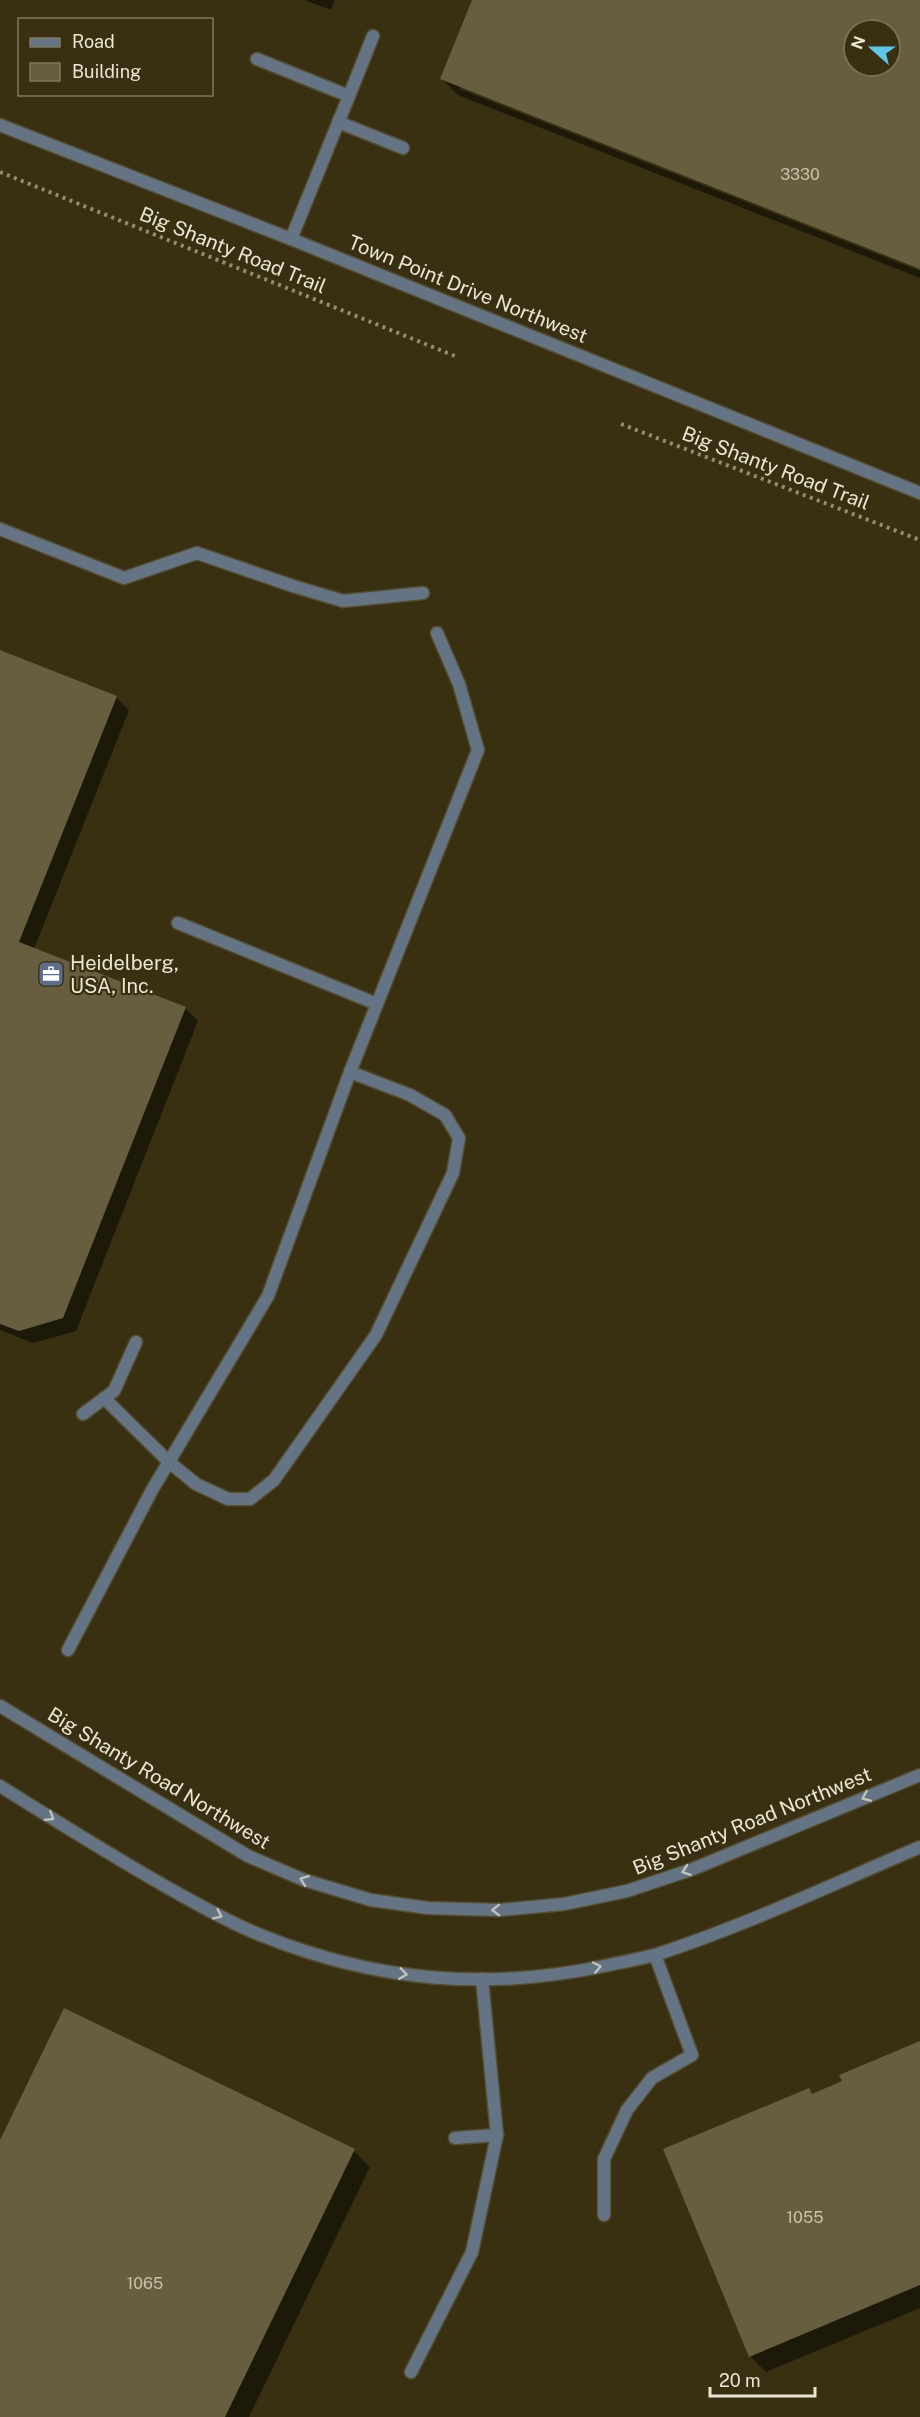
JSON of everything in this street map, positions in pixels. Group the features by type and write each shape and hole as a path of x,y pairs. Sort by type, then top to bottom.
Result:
{"street":[{"path":"291,239 373,36"},
{"path":"257,59 349,96"},
{"path":"338,122 403,148"},
{"name":"Town Point Drive Northwest","path":"0,125 291,239 920,493"},
{"path":"0,530 124,578 197,553 342,601 423,593"},
{"path":"68,1650 169,1462 268,1296 350,1072 478,750 459,684 437,633"},
{"path":"178,923 377,1004"},
{"path":"104,1398 169,1462 196,1484 228,1499 250,1499 274,1480 376,1335 453,1173 459,1138 445,1115 410,1095 350,1072"},
{"path":"83,1414 114,1391 135,1342"},
{"name":"Big Shanty Road Northwest","path":"0,1706 248,1856 304,1880 370,1900 428,1908 500,1911 564,1904 627,1891 693,1869 920,1775"},
{"path":"0,1786 142,1873 262,1936 330,1958 386,1972 443,1979 512,1980 571,1973 655,1955 718,1932 920,1847"},
{"path":"604,2215 604,2158 627,2110 652,2078 692,2055 655,1955"},
{"path":"411,2372 472,2252 497,2135 482,1979"},
{"path":"454,2138 497,2135"}],"path":[{"name":"Big Shanty Road Trail","path":"0,172 455,356"},
{"name":"Big Shanty Road Trail","path":"621,424 920,540"}],"building":[{"path":"472,0 920,0 920,269 440,79"},
{"name":"Heidelberg, USA, Inc.","path":"0,650 117,696 19,942 186,1007 63,1318 19,1331 0,1324"},
{"path":"64,2008 355,2149 225,2417 0,2417 0,2140"},
{"path":"920,2041 920,2285 749,2357 663,2149 809,2088 812,2094 842,2081 839,2075"}],"place":[{"name":"Heidelberg, USA, Inc.","path":"51,974"}]}
